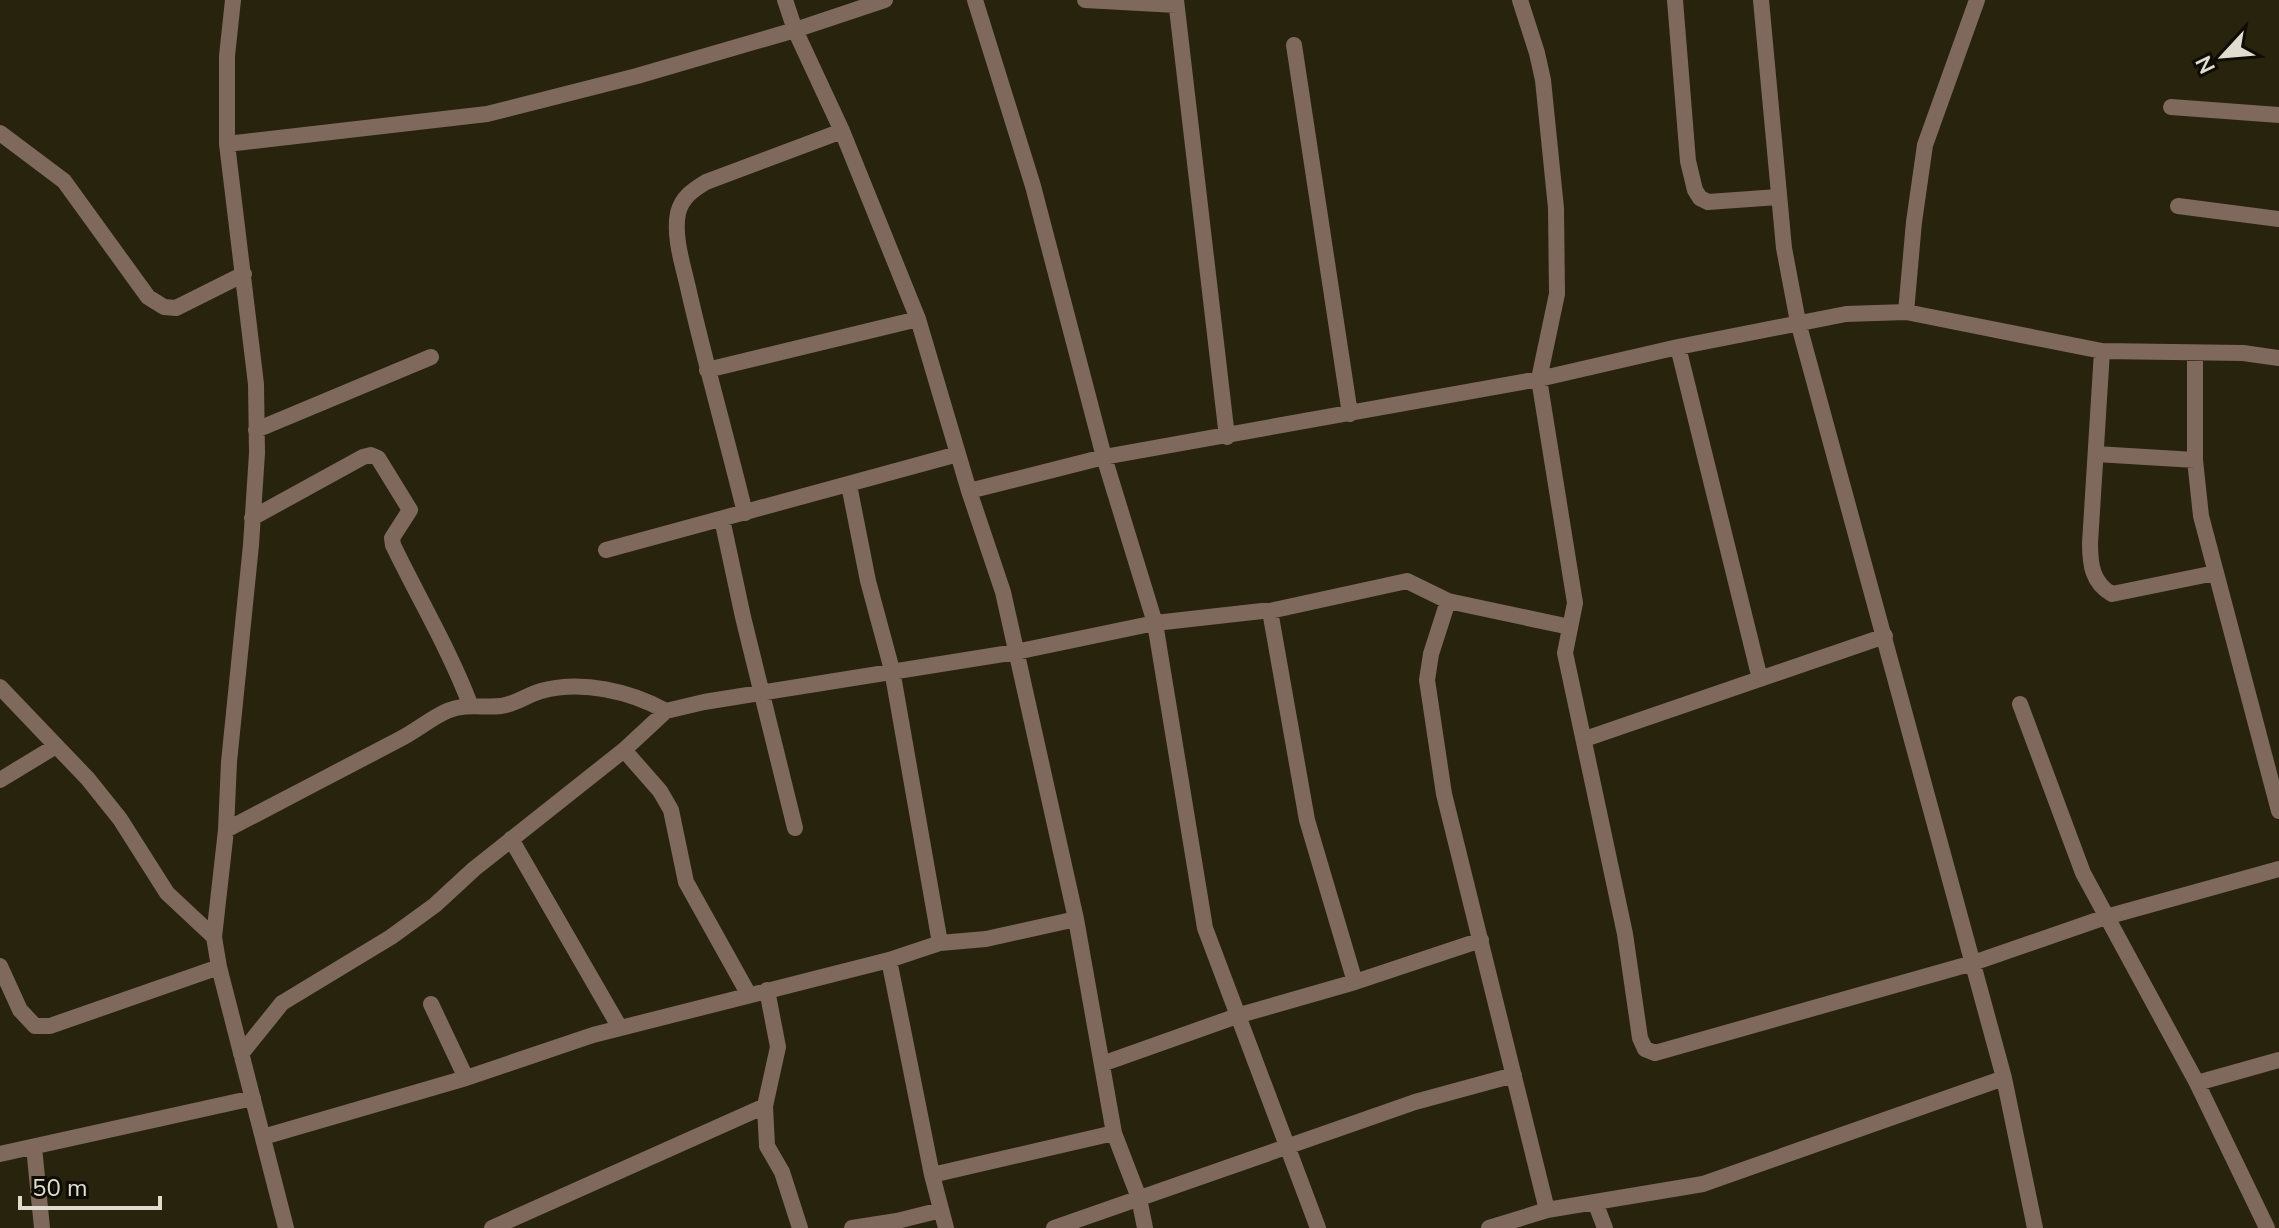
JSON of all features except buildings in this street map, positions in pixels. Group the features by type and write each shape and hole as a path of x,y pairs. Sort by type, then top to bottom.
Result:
{"street":[{"path":"233,0 227,56 227,144 256,384 256,430 252,518 214,937 286,1228"},
{"path":"785,0 918,319 969,491 1003,592 1076,919 1114,1133 1139,1198 1145,1228"},
{"path":"227,144 487,114 637,76 885,0"},
{"path":"975,0 1033,186 1104,457 1155,623 1205,928 1318,1228"},
{"path":"1085,0 1176,3 1227,437"},
{"path":"1520,0 1543,80 1552,163 1559,267 1554,318 1539,379 1575,603 1565,653 1625,934 1640,1038 1645,1049 1655,1053 1973,963 2106,917 2279,869"},
{"path":"1675,0 1688,161 1695,190 1700,198 1708,202 1778,197"},
{"path":"1761,0 1778,197 1798,322 2004,1078 2035,1228"},
{"path":"1906,312 1925,145 1977,0"},
{"path":"1294,45 1350,414"},
{"path":"2171,107 2279,115"},
{"path":"745,513 707,370 680,248 678,215 683,201 706,182 842,131"},
{"path":"0,133 64,181 148,297 164,307 176,308 244,274"},
{"path":"2178,206 2279,219"},
{"path":"969,491 1104,457 1539,379 1678,347 1846,314 1906,312 2102,351 2243,353 2279,358"},
{"path":"707,370 918,319"},
{"path":"1678,347 1760,679"},
{"path":"2102,351 2090,556 2092,571 2105,590 2112,594 2215,573"},
{"path":"2195,354 2195,460 2201,516 2279,811"},
{"path":"256,430 431,357"},
{"path":"606,550 958,454"},
{"path":"2096,454 2195,460"},
{"path":"252,518 363,457 371,455 378,458 410,510 392,538 393,545 425,611 444,641 470,704"},
{"path":"849,485 868,581 892,670 940,943"},
{"path":"722,519 795,828"},
{"path":"241,1054 282,1003 391,937 435,905 511,839 624,750 666,711 892,670 1016,652 1155,623 1270,611 1407,581 1448,601 1570,627"},
{"path":"1448,601 1431,654 1427,680 1444,794 1547,1210"},
{"path":"1270,611 1307,820 1355,982"},
{"path":"1585,739 1885,636"},
{"path":"0,687 107,801 167,893 214,937"},
{"path":"226,830 407,736 447,711 470,704 498,706 516,703 540,691 585,688 613,690 646,700 666,711"},
{"path":"2020,704 2059,804 2069,841 2106,917 2197,1083 2267,1228"},
{"path":"0,780 56,746"},
{"path":"624,750 660,791 671,810 686,882 749,995"},
{"path":"511,839 620,1028"},
{"path":"263,1137 466,1078 620,1028 889,960 940,943 986,939 1076,919"},
{"path":"1102,1064 1240,1015 1355,982 1481,940"},
{"path":"889,960 932,1175 946,1228"},
{"path":"0,966 20,1010 35,1026 50,1026 219,967"},
{"path":"767,990 778,1047 765,1106 767,1146 782,1172 800,1228"},
{"path":"431,1004 466,1078"},
{"path":"2197,1083 2279,1060"},
{"path":"1054,1228 1415,1102 1514,1075"},
{"path":"1489,1228 1547,1210 1703,1184 1735,1175 2004,1078"},
{"path":"0,1154 253,1098"},
{"path":"492,1228 765,1106"},
{"path":"932,1175 1114,1133"},
{"path":"34,1147 42,1228"},
{"path":"1595,1202 1605,1228"},
{"path":"852,1228 941,1210"}]}
